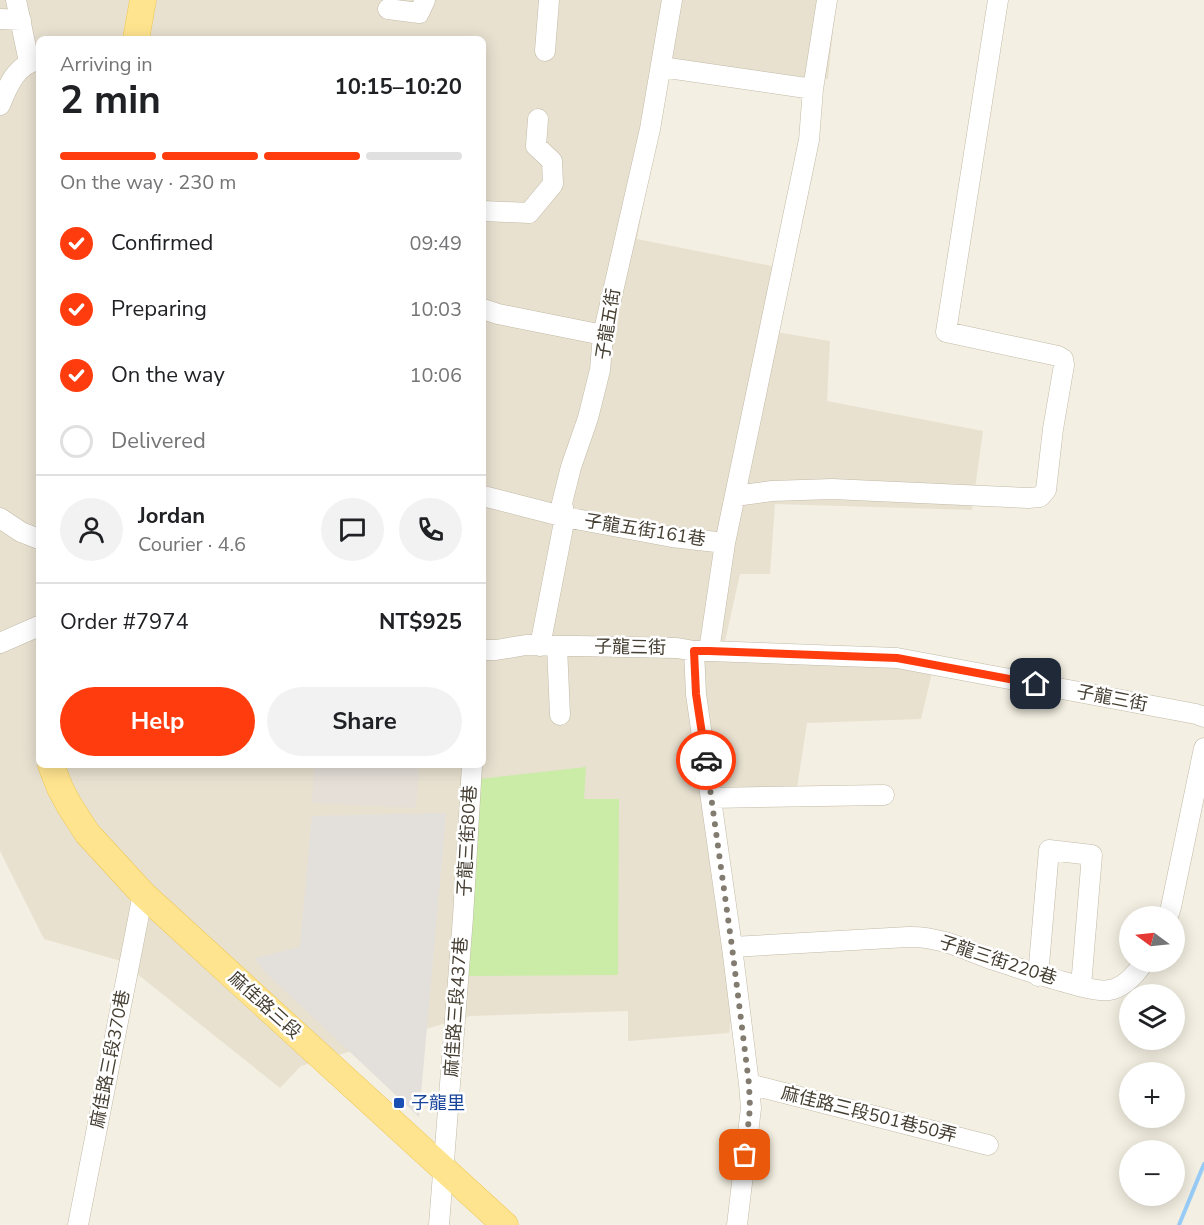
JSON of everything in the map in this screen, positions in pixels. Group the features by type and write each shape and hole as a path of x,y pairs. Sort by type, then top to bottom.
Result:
{"main road":[{"path":"137,36 143,0"},
{"name":"麻佳路三段","path":"52,768 69,805 87,833 143,894 505,1225"}],"street":[{"path":"2,93 20,69 34,61 16,0"},
{"path":"388,9 419,13 425,0"},
{"path":"545,51 549,0"},
{"name":"子龍五街","path":"560,715 548,646 565,517 562,503 598,380 603,335 650,129 672,0"},
{"path":"737,1225 750,1108 749,1084 696,694 702,651 808,140 813,89 827,0"},
{"path":"735,496 772,491 832,489 1028,498 1040,497 1046,490 1063,359 946,332 998,0"},
{"path":"0,19 21,20"},
{"path":"661,67 813,89"},
{"path":"486,211 529,213 553,184 552,160 536,146 538,119"},
{"path":"486,310 603,335"},
{"name":"子龍五街161巷","path":"486,497 565,517 672,537 725,543"},
{"path":"0,518 21,532 36,538"},
{"path":"0,643 36,628"},
{"name":"子龍三街","path":"486,650 526,645 677,648 702,651 897,658 1204,717"},
{"path":"1171,906 1204,748"},
{"name":"子龍三街80巷","path":"463,916 472,768"},
{"path":"711,798 884,795"},
{"path":"1038,976 1049,850 1092,855 1081,986"},
{"name":"麻佳路三段370巷","path":"78,1225 143,894"},
{"name":"麻佳路三段437巷","path":"439,1225 463,916"},
{"name":"子龍三街220巷","path":"732,947 919,937 947,943 1038,976 1081,986 1108,990 1118,987 1136,972"},
{"name":"麻佳路三段501巷50弄","path":"749,1084 988,1145"}],"shaded area":[{"path":"0,0 836,0 828,79 668,69 637,239 787,269 776,332 830,341 827,401 983,431 972,510 775,504 770,574 740,574 722,655 933,669 921,719 807,723 795,801 708,798 734,1003 729,1033 628,1041 628,1011 470,1016 301,1066 280,1088 121,961 44,939 0,851"},
{"path":"314,768 419,768 416,808 312,803"},
{"path":"446,813 419,1117 265,972 255,958 300,947 312,816"}],"green space":[{"path":"586,767 584,799 619,799 618,975 463,976 479,779"}],"waterway":[{"path":"1179,1225 1204,1164"}],"way so far":[{"path":"706,760 749,1084 750,1108 745,1155"}],"place":[{"name":"子龍里","path":"399,1103"}],"route":[{"path":"706,760 696,694 694,651 897,658 1036,684"}]}
